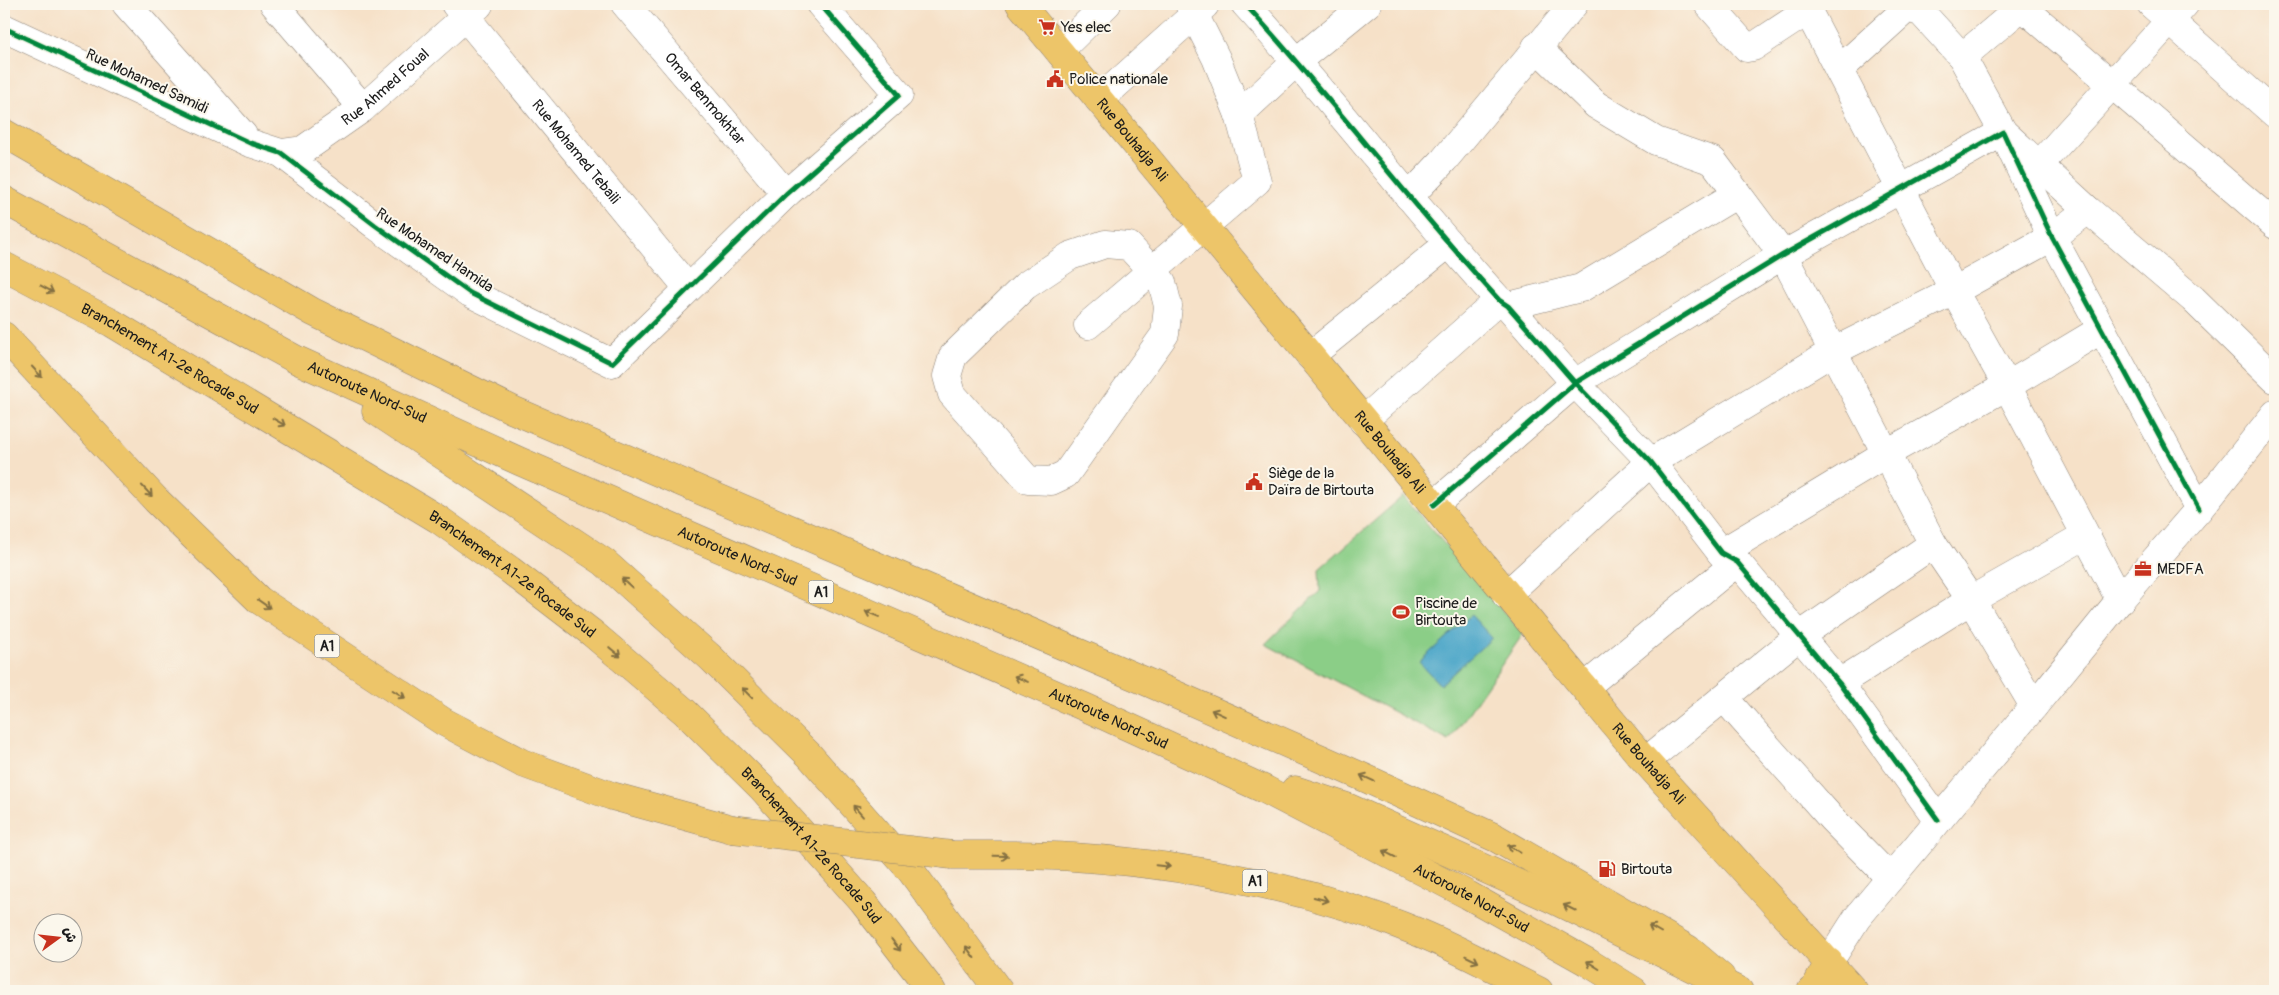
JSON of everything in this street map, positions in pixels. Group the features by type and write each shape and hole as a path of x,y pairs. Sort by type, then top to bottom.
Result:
{"main road":[{"name":"Rue Bouhadja Ali","path":"1020,4 1646,761 1854,991"},
{"path":"4,133 313,312 513,410 1157,686 1496,838 1688,948 1738,990"},
{"name":"Autoroute Nord-Sud","path":"4,200 297,360 519,462 1069,700 1266,790 1468,895 1589,962 1634,991"},
{"name":"Branchement A1-2e Rocade Sud","path":"4,266 112,324 438,519 510,570 592,633 685,712 762,788 863,902 932,991"},
{"name":"A1","path":"4,336 156,500 259,600 444,722 522,763 612,796 732,829 952,855 1072,857 1171,866 1248,879 1330,902 1420,933 1539,991"},
{"path":"297,360 604,562 711,658 809,755 911,870 999,991"},
{"path":"1200,760 1347,807 1550,898 1738,990"},
{"path":"1811,991 1814,990 1829,962"}],"street":[{"path":"126,4 250,144"},
{"path":"274,4 363,108"},
{"name":"Omar Benmokhtar","path":"625,4 786,194"},
{"path":"688,288 786,194 899,95 820,4"},
{"path":"1059,51 1107,4"},
{"path":"1244,4 1297,61 1448,244 1504,303 1575,383 1651,462 1729,558 1839,683 1938,820"},
{"path":"1240,115 1297,61 1367,4"},
{"path":"1408,197 1444,160 1536,47 1574,4"},
{"path":"1708,4 1747,48 1753,47 1803,14 1808,14 1954,291 2007,386 2084,536 2120,600"},
{"path":"1962,57 2022,5 2111,85 2275,225"},
{"name":"Rue Ahmed Foual","path":"281,153 303,150 363,108 467,8"},
{"name":"Rue Mohamed Tebaili","path":"467,8 688,288"},
{"path":"1088,325 1257,181 1240,115 1197,8 1099,100"},
{"path":"1839,70 1904,11 1910,9 1921,12 1962,57 2003,132 2052,237 2199,510"},
{"path":"2038,166 2111,85 2168,9 2275,114"},
{"name":"Rue Mohamed Samidi","path":"4,28 250,144 281,153"},
{"path":"1536,47 1596,105 1656,141 1713,161 1784,255 1933,544 1971,600 2034,706"},
{"path":"2003,132 2088,210 2193,298 2275,379"},
{"path":"1434,505 1575,383 1784,255 1902,191 2003,132"},
{"name":"Rue Mohamed Hamida","path":"281,153 375,226 470,293 612,363 688,288"},
{"path":"1363,420 1504,303 1581,288 1737,194"},
{"path":"1506,594 1651,462 1834,351 1954,291 2052,237 2088,210"},
{"path":"1105,244 1129,246 1153,270 1162,282 1168,306 1164,334 1066,474 1051,481 1028,480 952,394 947,376 953,356 1024,286 1070,256 1105,244"},
{"path":"1310,356 1448,244"},
{"path":"1585,687 1729,558 1887,453 2007,386 2102,329"},
{"path":"1829,962 1857,918 2120,600 2199,510 2275,414"},
{"path":"1839,683 1971,600 2084,536"},
{"path":"1646,761 1798,637 1933,544"},
{"path":"1724,698 1832,819 1890,878"}],"green space":[{"name":"Piscine de Birtouta","path":"1403,496 1523,634 1449,741 1265,644 1320,591 1319,569"}],"water":[{"path":"1471,615 1492,638 1440,685 1419,662"}],"cycle path":[{"path":"4,28 250,143 281,153 375,225 470,293 612,363 786,194 899,95 820,4"},
{"path":"1245,4 1278,40 1466,264 1499,300 1508,306 1575,383 1651,462 1721,553 1737,562 1839,683 1938,820"},
{"path":"1434,505 1575,383 1783,255 2003,132 2052,237 2199,509"}],"place":[{"name":"Yes elec","path":"1047,27"},
{"name":"Police nationale","path":"1055,79"},
{"name":"Siège de la Daïra de Birtouta","path":"1254,482"},
{"name":"MEDFA","path":"2143,569"},
{"name":"Piscine de Birtouta","path":"1401,612"},
{"name":"Birtouta","path":"1607,869"}]}
